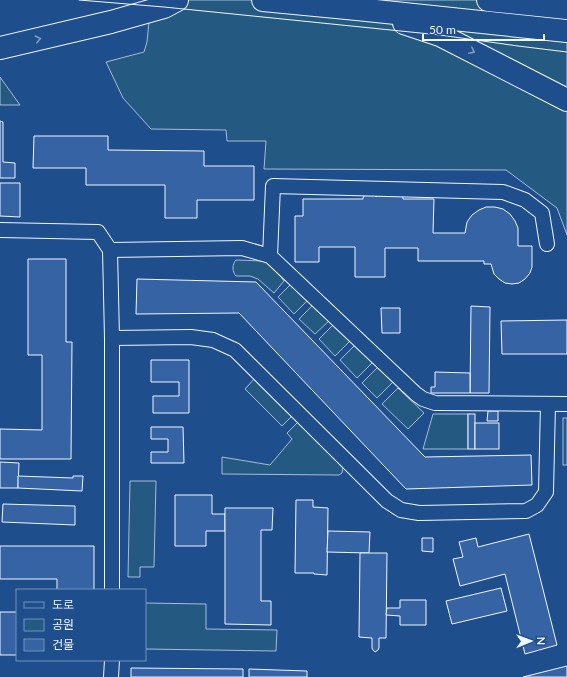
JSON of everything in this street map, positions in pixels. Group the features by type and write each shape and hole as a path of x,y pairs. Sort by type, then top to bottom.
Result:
{"highway":[{"path":"0,48 111,22 164,7 177,0"},
{"path":"263,0 357,8 567,31"},
{"path":"488,0 567,8"},
{"path":"357,8 440,35 567,100"}],"street":[{"path":"270,256 273,186 502,192 525,200 542,213 547,244"},
{"path":"0,230 98,232 110,250 112,338 112,589"},
{"path":"110,250 242,248 270,256 423,399 435,403 567,404"},
{"path":"112,338 191,337 214,340 235,350 387,501 402,510 419,513 526,511 537,505 546,492 548,404"},
{"path":"111,677 112,661"}],"green space":[{"path":"151,0 567,0 567,235 557,208 506,170 264,169 266,141 227,141 226,130 151,129 123,98 106,62 144,52 147,42"},
{"path":"0,77 20,105 0,105"},
{"path":"236,260 263,261 272,265 284,281 274,293 258,279 250,276 236,276 233,268"},
{"path":"294,281 310,298 294,314 278,297"},
{"path":"315,303 331,319 315,334 299,319"},
{"path":"335,323 351,340 335,356 319,339"},
{"path":"356,344 373,362 357,378 340,360"},
{"path":"378,367 393,382 377,398 362,383"},
{"path":"255,378 292,416 282,426 245,389"},
{"path":"398,388 424,413 408,429 382,404"},
{"path":"433,414 468,414 468,449 423,449"},
{"path":"563,418 567,418 567,465 563,465"},
{"path":"298,422 343,468 342,473 339,475 222,474 222,457 270,465 292,439 287,433"},
{"path":"130,481 156,481 154,567 140,567 140,577 128,577"},
{"path":"146,603 206,604 206,629 277,630 276,651 146,649"}],"building":[{"path":"0,121 3,122 3,162 15,163 15,178 0,178"},
{"path":"34,136 108,136 108,150 204,151 204,166 254,166 254,200 197,200 197,218 165,218 165,185 86,185 86,168 33,168"},
{"path":"0,183 20,183 20,217 0,216"},
{"path":"365,194 373,194 376,197 379,194 387,194 389,197 392,194 400,194 403,199 434,199 433,233 465,233 467,222 472,215 479,210 486,207 503,209 510,214 518,228 518,246 532,246 532,267 530,273 519,283 505,283 494,274 491,264 484,264 484,261 418,261 418,248 385,248 385,277 355,277 355,247 319,247 319,262 295,262 295,216 303,216 303,199 363,199"},
{"path":"28,259 66,259 66,342 72,342 71,459 0,459 0,429 42,430 42,355 28,355"},
{"path":"137,279 256,282 425,457 531,455 532,485 406,489 239,313 136,314"},
{"path":"471,306 490,307 489,393 470,393"},
{"path":"381,308 400,308 400,333 382,333"},
{"path":"567,320 567,354 502,354 501,321"},
{"path":"151,360 189,360 189,413 153,413 153,396 179,396 179,382 151,382"},
{"path":"435,372 470,373 470,393 431,393 431,387 435,387"},
{"path":"488,411 498,411 498,421 487,421"},
{"path":"468,414 475,414 475,449 468,449"},
{"path":"475,423 499,423 499,449 475,449"},
{"path":"151,427 183,427 184,463 151,463 151,452 168,452 168,439 151,439"},
{"path":"0,462 19,463 18,488 0,488"},
{"path":"18,476 73,478 73,476 83,476 82,491 18,488"},
{"path":"175,495 212,495 212,514 225,514 225,531 206,531 206,546 175,546"},
{"path":"296,500 313,500 313,507 328,508 327,575 295,573"},
{"path":"3,504 75,506 75,525 2,522"},
{"path":"225,508 273,508 272,530 261,530 261,601 271,601 271,625 225,624"},
{"path":"328,531 370,532 369,553 327,552"},
{"path":"529,534 557,645 525,654 505,574 460,586 453,559 463,557 459,542 476,538 478,547"},
{"path":"422,538 433,538 433,552 422,551"},
{"path":"0,546 94,546 94,589 57,589 57,579 0,579"},
{"path":"360,553 387,553 386,638 379,638 379,648 375,652 372,648 372,638 359,637"},
{"path":"501,588 507,611 452,624 446,601"},
{"path":"400,600 426,600 426,625 400,625 400,616 386,615 387,608 400,608"},
{"path":"0,612 16,612 16,655 0,655"},
{"path":"567,666 567,677 523,677"},
{"path":"131,668 243,669 243,677 131,677"},
{"path":"249,669 307,671 307,677 249,677"}],"tram line":[{"path":"79,0 164,7 440,35 567,52"}]}
